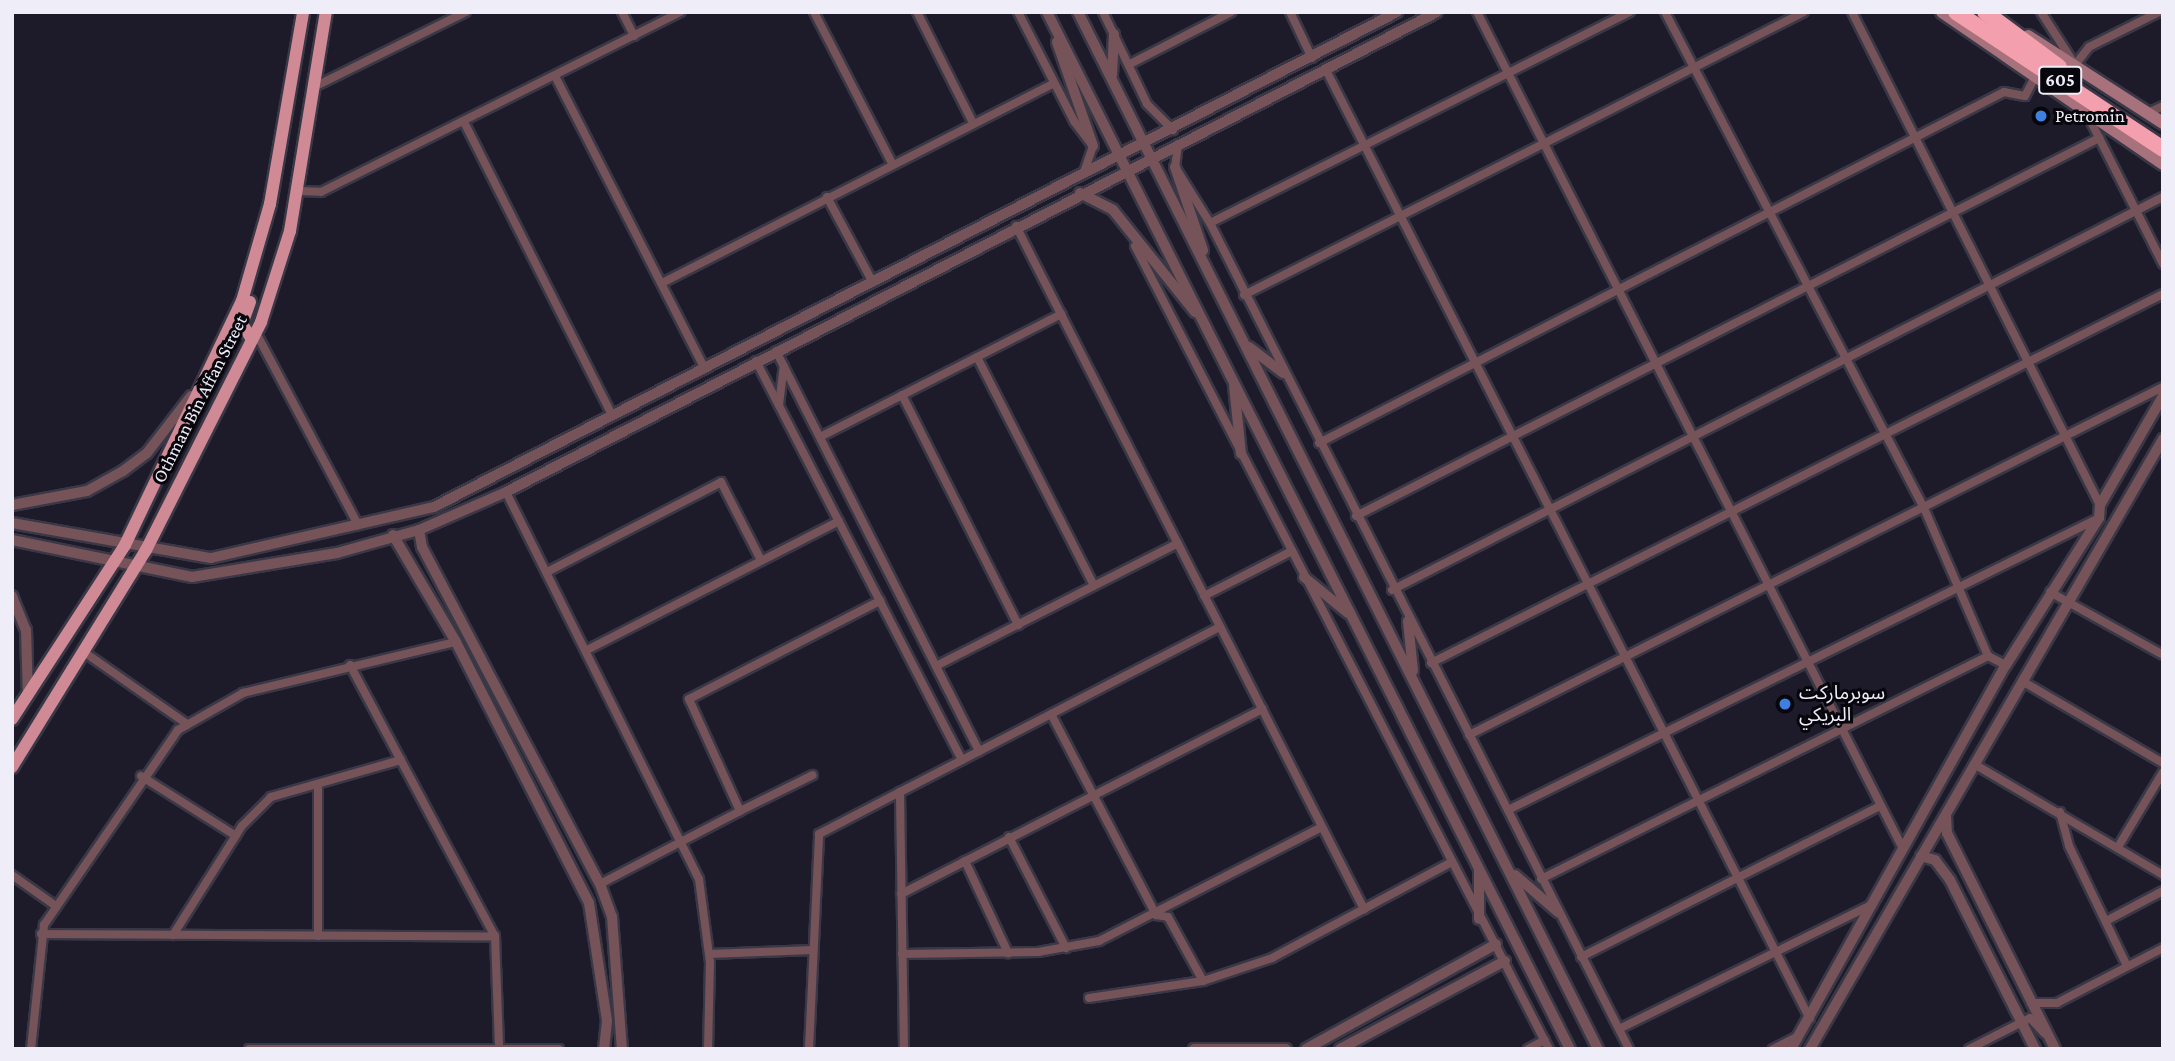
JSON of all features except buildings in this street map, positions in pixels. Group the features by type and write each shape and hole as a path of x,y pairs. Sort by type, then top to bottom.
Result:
{"highway":[{"name":"605","path":"1956,12 2163,149"},
{"name":"605","path":"1986,13 2163,136"}],"main road":[{"name":"Othman Bin Affan Street","path":"12,719 125,545 242,302 265,224 303,12"},
{"name":"Othman Bin Affan Street","path":"12,767 84,652 134,564 146,550 253,335 278,275 298,191 326,12"},
{"path":"1942,12 2163,164"},
{"path":"1986,13 2075,65 2163,123"},
{"path":"253,335 242,324 265,261 265,224"}],"street":[{"path":"314,87 466,12"},
{"path":"622,12 634,36"},
{"path":"298,191 321,192 681,12"},
{"path":"814,12 892,163"},
{"path":"916,12 973,123"},
{"path":"1018,12 1054,83 1093,146"},
{"path":"1078,12 1414,677 1598,1049"},
{"path":"1103,12 1147,104 1173,130"},
{"path":"1130,64 1231,12"},
{"path":"1290,12 1312,58"},
{"path":"12,523 146,550 211,558 434,507 1083,173 1173,130 1397,12"},
{"path":"12,540 192,577 337,553 393,535 419,530 506,492 1015,226 1080,193 1153,161 1178,144 1437,12"},
{"path":"1477,12 1772,585 1841,729 1902,847"},
{"path":"1210,223 1364,143 1630,12"},
{"path":"1665,12 1924,508 1988,656 2006,665"},
{"path":"1244,295 1804,12"},
{"path":"1852,12 1958,212 2100,505"},
{"path":"2041,12 2075,65 2089,47 2159,12"},
{"path":"1049,16 1093,146 1083,173"},
{"path":"1049,16 1122,155 1570,1049"},
{"path":"1112,78 1114,34"},
{"path":"1326,70 1772,950 1810,1019"},
{"path":"555,76 704,367"},
{"path":"1319,443 1476,365 2004,92 2025,96 2035,77"},
{"path":"662,283 892,163 1054,83"},
{"path":"2148,113 2163,106"},
{"path":"2085,109 2163,264"},
{"path":"464,122 612,415"},
{"path":"1356,516 1660,366 1809,286 2099,138"},
{"path":"1178,144 1175,167 1209,273"},
{"path":"1175,167 1210,223 1392,590 1508,810 1629,1049"},
{"path":"1080,193 1113,211 1135,246 1450,863 1479,919 1496,944 1547,1045 1528,1049"},
{"path":"827,197 872,281"},
{"path":"1392,590 1995,286 2163,197"},
{"path":"1015,226 1364,909"},
{"path":"1135,246 1210,331"},
{"path":"1431,663 2163,294"},
{"path":"820,437 1061,314"},
{"path":"253,335 358,526"},
{"path":"1246,345 1283,373"},
{"path":"776,351 979,751"},
{"path":"977,357 1094,586"},
{"path":"12,505 87,491 123,471 178,417 214,358"},
{"path":"756,362 962,760"},
{"path":"779,405 784,366"},
{"path":"1234,379 1241,454"},
{"path":"1469,735 2163,387"},
{"path":"902,395 1018,625"},
{"path":"1791,1049 1810,1019 1869,905 2006,665 2050,592 2099,519 2100,505 2163,396"},
{"path":"1810,1049 1946,816 2066,600 2163,439"},
{"path":"547,572 721,482 761,560"},
{"path":"506,492 699,879 709,954 708,1049"},
{"path":"1508,810 1958,585 2099,519"},
{"path":"587,650 839,521"},
{"path":"419,530 422,547 600,884 612,917 622,1049"},
{"path":"393,535 456,642 589,903 607,1021 604,1049"},
{"path":"936,666 1178,543"},
{"path":"1204,596 1292,551"},
{"path":"1304,578 1353,616"},
{"path":"2050,592 2163,655"},
{"path":"12,596 26,630 28,696"},
{"path":"740,811 689,699 880,601"},
{"path":"1408,621 1414,677"},
{"path":"809,1049 819,834 1220,627"},
{"path":"31,1049 41,934 56,906 141,776 187,724 243,693 456,642"},
{"path":"84,652 187,724"},
{"path":"1541,879 1988,656"},
{"path":"351,665 495,936 499,1046"},
{"path":"2022,681 2163,763"},
{"path":"901,894 1093,793 1262,709"},
{"path":"1051,714 1156,915"},
{"path":"173,935 236,836 271,797 401,760"},
{"path":"1974,764 2060,812 2163,875"},
{"path":"2118,847 2163,772"},
{"path":"600,884 813,775"},
{"path":"141,776 236,836"},
{"path":"318,784 318,936"},
{"path":"900,792 904,1049"},
{"path":"1581,957 1881,806"},
{"path":"2060,812 2127,966"},
{"path":"1946,816 1959,856 2055,1049"},
{"path":"902,954 1008,953 1099,942 1156,915 1322,827"},
{"path":"1009,837 1066,948"},
{"path":"1921,856 1943,871 2035,1049"},
{"path":"1943,871 1945,859 1959,856"},
{"path":"965,861 1008,953"},
{"path":"1089,999 1203,981 1272,958 1450,863"},
{"path":"1479,868 1479,919"},
{"path":"1510,870 1558,912"},
{"path":"12,875 56,906"},
{"path":"2106,921 2163,891"},
{"path":"1619,1029 1772,950 1869,905"},
{"path":"1156,915 1168,917 1203,981"},
{"path":"41,934 495,936"},
{"path":"1306,1049 1496,944"},
{"path":"2031,1003 2057,1003 2163,948"},
{"path":"709,954 813,950"},
{"path":"1340,1049 1505,961"},
{"path":"1969,1049 2030,1018 2049,1038"},
{"path":"1773,1049 1800,1036"},
{"path":"1816,1038 1822,1049"},
{"path":"249,1049 499,1046 559,1049"},
{"path":"1194,1049 1286,1049"}],"place":[{"name":"Petromin","path":"2041,116"},
{"name":"سوبرماركت البريكي","path":"1785,704"}]}
